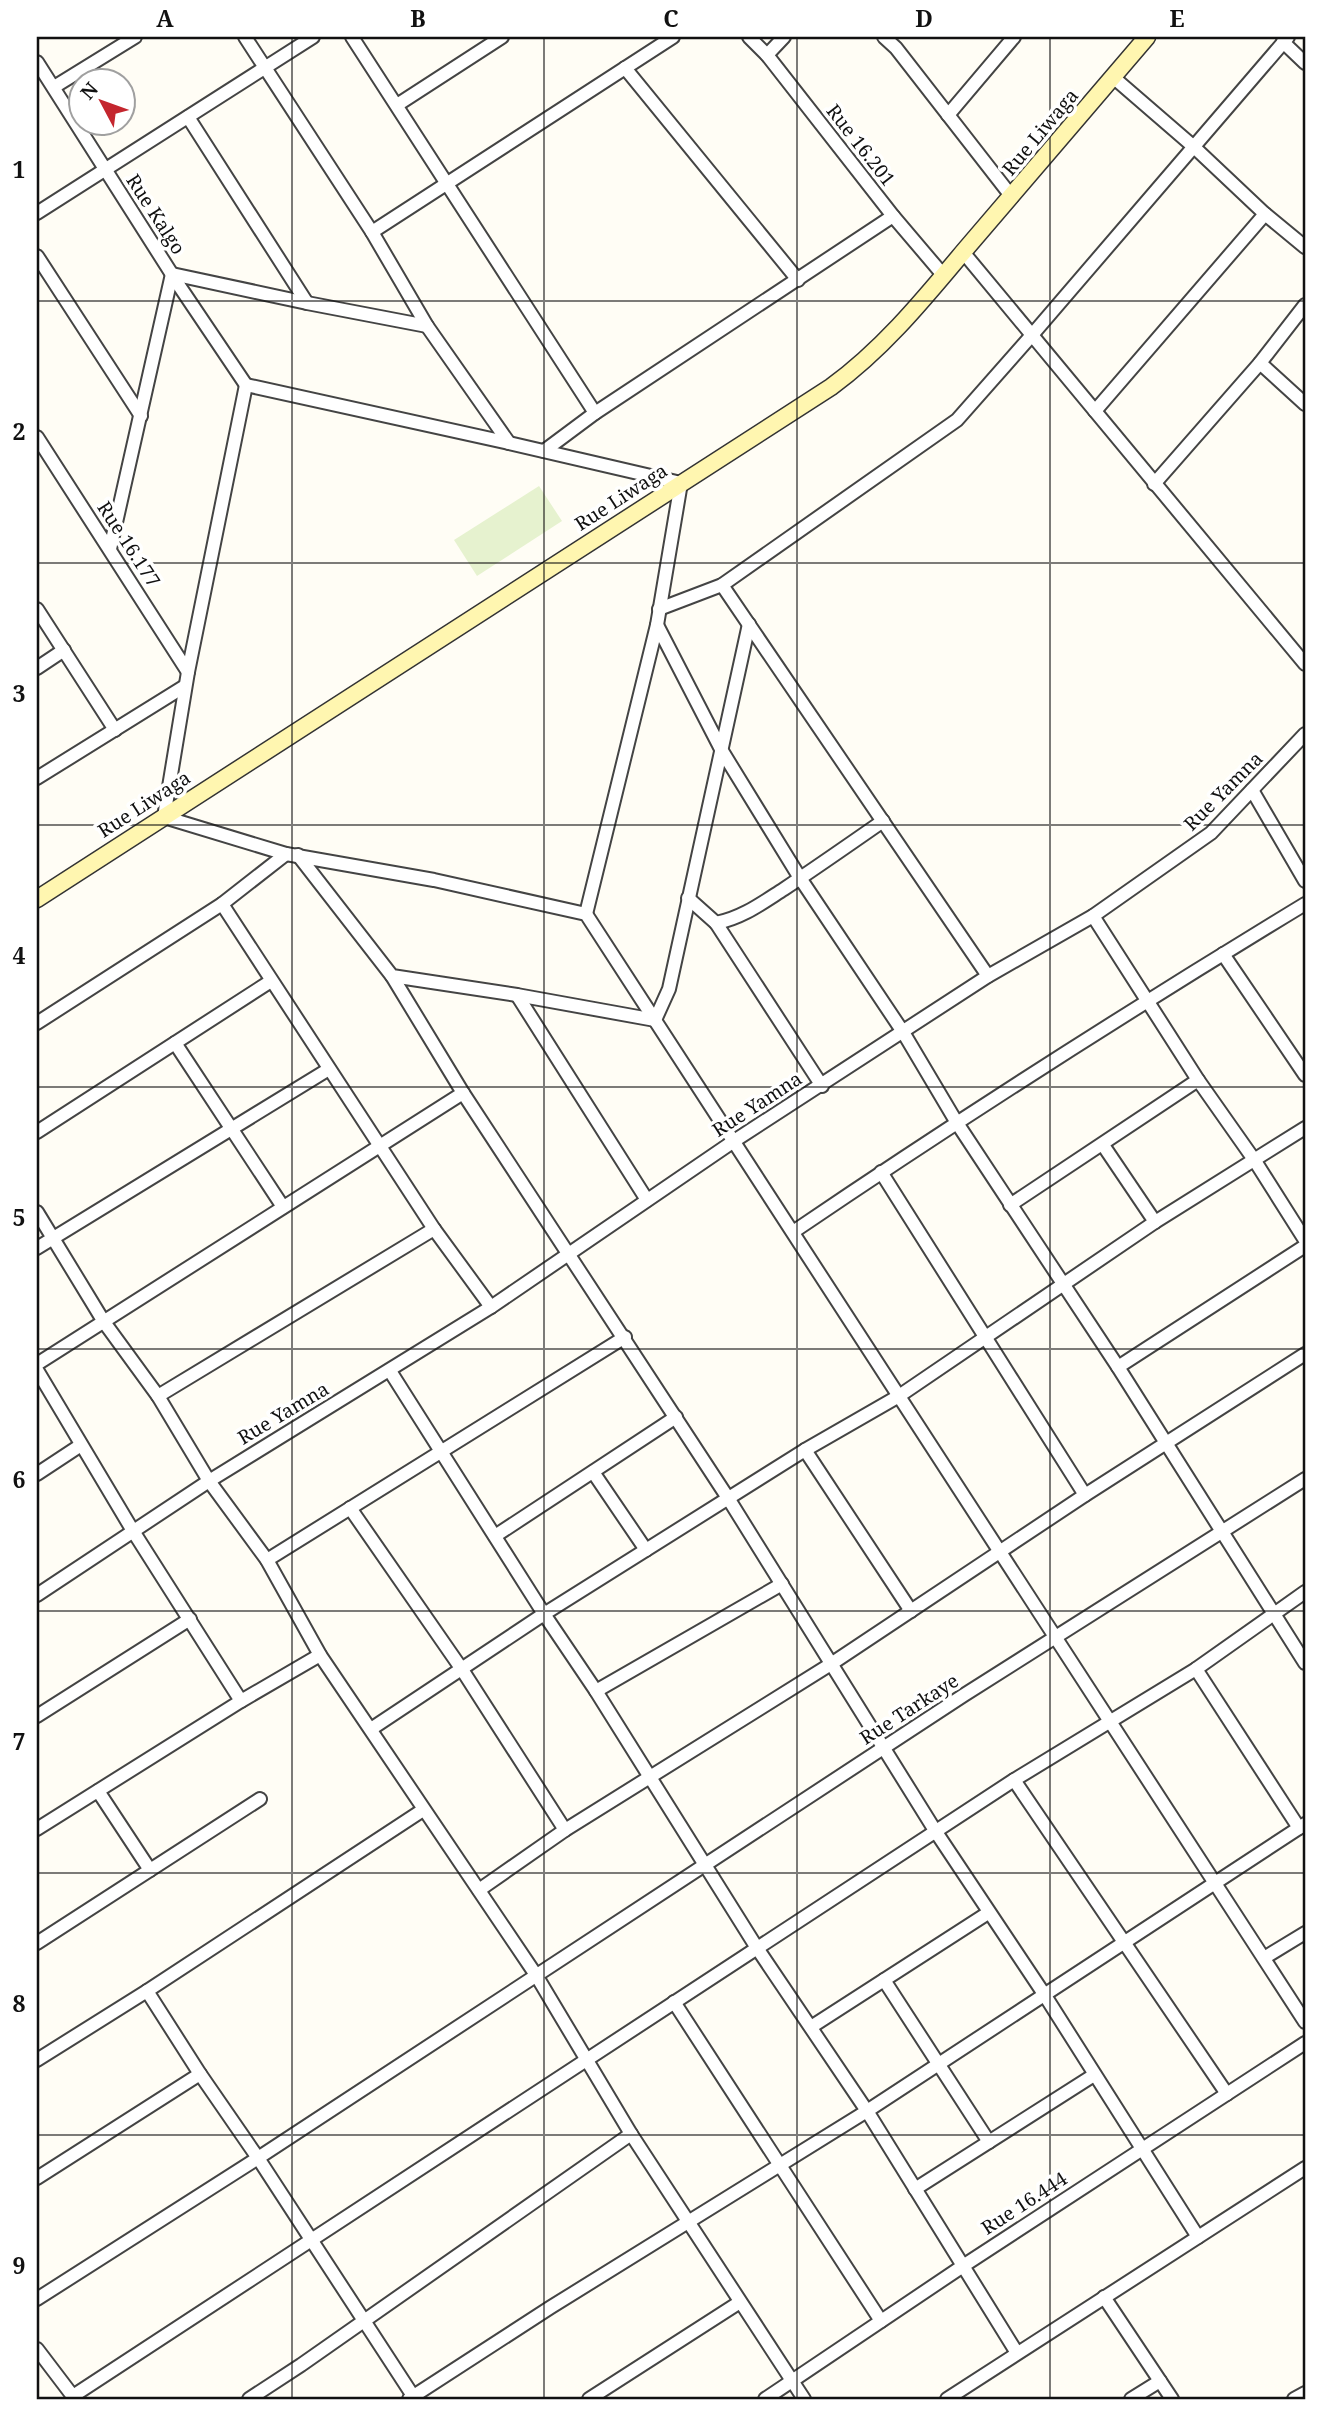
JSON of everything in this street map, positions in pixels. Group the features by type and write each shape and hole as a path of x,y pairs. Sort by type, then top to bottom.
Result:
{"main road":[{"name":"Rue Liwaga","path":"37,899 858,367 883,344 944,276 1147,37"}],"street":[{"path":"54,87 135,37"},
{"path":"245,37 372,232 427,326 509,443"},
{"path":"37,213 313,37"},
{"path":"352,37 595,413"},
{"path":"397,105 502,37"},
{"path":"372,232 673,37"},
{"name":"Rue 16.201","path":"749,37 767,55 893,216 944,276"},
{"path":"767,55 784,37"},
{"path":"884,37 896,48 1012,197"},
{"path":"896,48 906,37"},
{"path":"948,115 1014,37"},
{"path":"659,609 722,584 957,420 1285,40 1305,63"},
{"name":"Rue Kalgo","path":"37,62 246,385"},
{"path":"625,68 798,280"},
{"path":"1113,77 1305,247"},
{"path":"188,117 307,303"},
{"path":"1095,411 1265,214"},
{"path":"544,451 595,413 893,216"},
{"path":"963,252 1305,664"},
{"path":"37,256 141,416"},
{"path":"110,549 172,274 427,326"},
{"path":"1154,484 1259,363 1305,305"},
{"path":"1259,363 1305,404"},
{"path":"586,914 657,625 681,483 246,385 185,686 164,817 292,855 434,880 586,914 1305,2022"},
{"name":"Rue 16.177","path":"38,443 110,549 188,672"},
{"path":"722,584 988,976"},
{"path":"37,609 116,730"},
{"path":"655,1020 669,989 749,624"},
{"path":"657,625 722,751 800,878 903,1032 957,1123 1118,1367 1305,1663"},
{"path":"37,668 64,650"},
{"path":"37,779 185,686"},
{"name":"Rue Yamna","path":"37,1595 209,1481 491,1307 734,1142 988,976 1093,916 1210,834 1305,734"},
{"path":"1252,790 1305,881"},
{"path":"716,923 742,915 883,821"},
{"path":"37,1023 222,904 292,855"},
{"path":"292,855 392,976 463,1093 625,1337 936,1832 1044,1994 1198,2237"},
{"path":"688,898 716,923 822,1086"},
{"path":"222,904 433,1229 491,1307"},
{"path":"793,1232 1147,999 1305,904"},
{"path":"1093,916 1305,1240"},
{"path":"1223,954 1305,1074"},
{"path":"392,976 655,1020"},
{"path":"37,1132 271,981"},
{"path":"517,995 647,1200"},
{"path":"175,1043 283,1207"},
{"path":"37,1248 329,1069"},
{"path":"1010,1205 1198,1080"},
{"path":"37,1364 463,1093"},
{"path":"371,1729 544,1614 805,1450 899,1396 1061,1284 1305,1128"},
{"path":"1103,1145 1155,1222"},
{"path":"881,1172 1085,1495"},
{"path":"37,1212 104,1322 158,1396 209,1481 267,1560 320,1655 536,1975 631,2134 804,2399"},
{"path":"158,1396 433,1229"},
{"path":"1118,1367 1305,1246"},
{"path":"267,1560 625,1337"},
{"path":"479,1890 565,1830 831,1664 1085,1495 1305,1354"},
{"path":"37,1370 133,1531 241,1701"},
{"path":"390,1371 757,1948 867,2111 1017,2353"},
{"path":"495,1536 676,1417"},
{"path":"37,1474 81,1445"},
{"path":"805,1450 911,1611"},
{"path":"593,1472 646,1550"},
{"name":"Rue Tarkaye","path":"37,2299 258,2158 884,1748 1305,1479"},
{"path":"350,1508 461,1668 565,1830"},
{"path":"596,1691 782,1584"},
{"path":"37,2348 74,2398 1014,1780 1196,1669 1305,1592"},
{"path":"37,1716 190,1619"},
{"path":"38,1824 98,1791 320,1655"},
{"path":"147,1991 413,2398 867,2111 1302,1826 1196,1669"},
{"path":"1014,1780 1227,2094"},
{"path":"98,1791 149,1870"},
{"path":"37,1943 260,1799"},
{"path":"37,2060 424,1810"},
{"path":"811,2027 988,1913"},
{"path":"1264,1958 1305,1933"},
{"path":"884,1980 989,2142"},
{"path":"674,2002 881,2321"},
{"name":"Rue 16.444","path":"765,2399 962,2266 1305,2043"},
{"path":"37,2178 200,2074"},
{"path":"915,2189 1094,2075"},
{"path":"249,2399 631,2134"},
{"path":"947,2399 1305,2168"},
{"path":"1104,2297 1172,2399"},
{"path":"589,2399 740,2302"},
{"path":"1131,2399 1160,2381"},
{"path":"1294,2399 1305,2393"}],"green space":[{"path":"539,486 562,521 477,576 454,540"}]}
